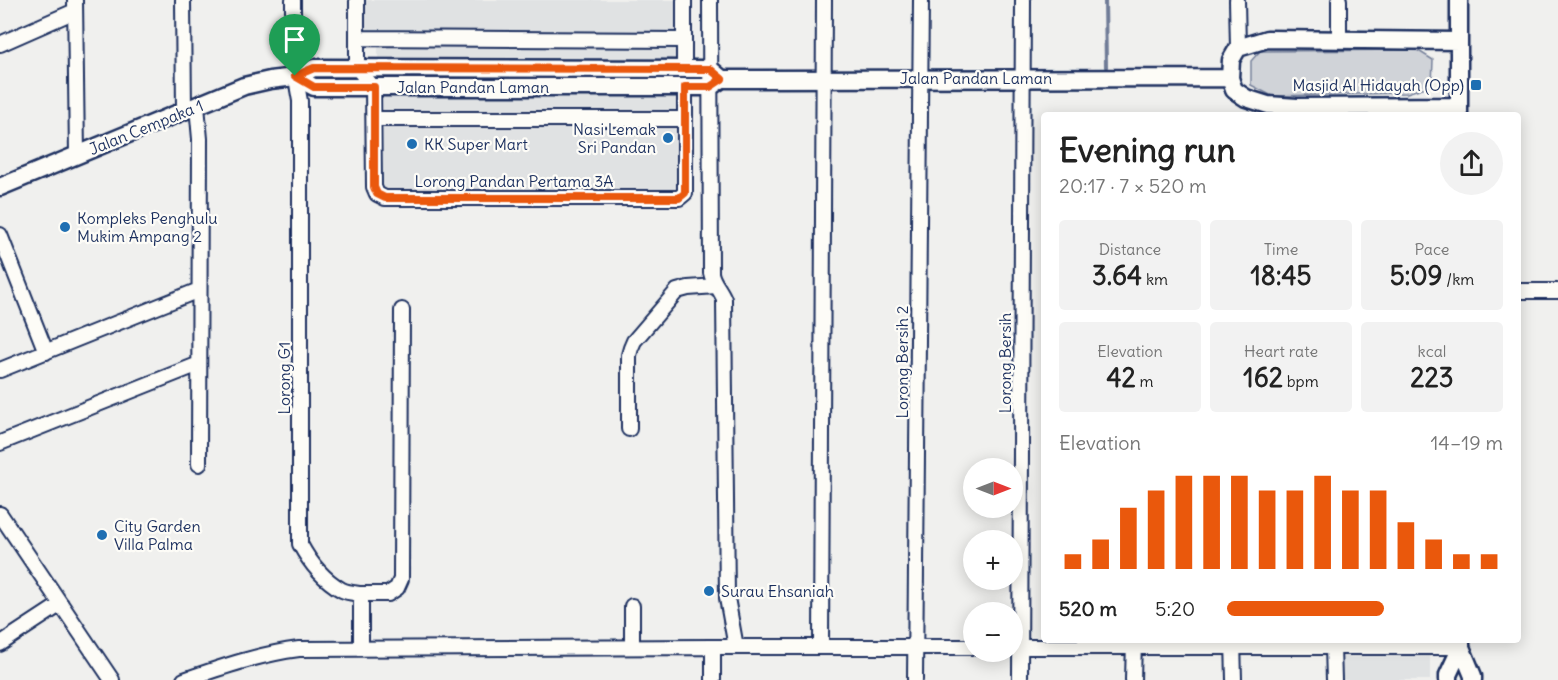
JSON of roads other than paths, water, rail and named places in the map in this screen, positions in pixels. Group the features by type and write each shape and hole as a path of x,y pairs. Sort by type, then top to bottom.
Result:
{"street":[{"path":"183,0 190,108 200,139 199,464"},
{"name":"Lorong G1","path":"293,0 293,50 300,100 300,544 308,560 328,580 344,591 361,594"},
{"path":"357,0 357,68 374,87"},
{"path":"684,0 684,69"},
{"path":"710,0 714,78 711,273 712,280 724,299 727,598 736,647"},
{"path":"821,647 824,0"},
{"name":"Lorong Bersih 2","path":"915,680 921,0"},
{"name":"Lorong Bersih","path":"1017,602 1023,0"},
{"path":"1238,0 1238,48 1231,60 1230,78 1234,90 1246,98 1297,111 1459,111 1459,0"},
{"path":"1339,0 1339,40"},
{"path":"0,44 75,6 77,155"},
{"path":"357,38 684,40"},
{"path":"1238,48 1267,39 1459,41"},
{"name":"Jalan Pandan Laman","path":"295,76 314,68 357,68 684,69 714,78 1230,78"},
{"name":"Jalan Cempaka 1","path":"0,187 244,86 295,76"},
{"name":"Jalan Pandan Laman","path":"295,76 314,87 685,87 714,78"},
{"name":"Lorong Pandan Pertama 3A","path":"374,87 374,187 377,194 385,198 679,198 685,193 685,119"},
{"path":"374,118 685,119 685,87"},
{"path":"0,235 46,352"},
{"path":"629,429 629,355 634,341 677,291 716,286"},
{"path":"0,370 200,290"},
{"path":"1521,291 1558,291"},
{"path":"361,648 361,594 388,594 397,588 400,579 402,310"},
{"path":"0,443 199,364"},
{"path":"0,514 112,680"},
{"path":"0,644 61,604"},
{"path":"632,606 632,647"},
{"path":"1133,680 1134,644"},
{"path":"1233,644 1234,680"},
{"path":"1023,647 1302,644 1333,647 1461,644"},
{"path":"1448,680 1461,644"},
{"path":"1461,644 1473,680"},
{"path":"713,647 713,680"},
{"path":"184,680 281,651 299,649 963,647"},
{"path":"1333,647 1334,680"},
{"name":"Lorong Bersih","path":"1018,662 1020,680"}],"waterway":[{"path":"1105,0 1106,67"}],"place":[{"name":"Masjid Al Hidayah (Opp)","path":"1476,85"},
{"name":"Nasi Lemak Sri Pandan","path":"668,138"},
{"name":"KK Super Mart","path":"412,144"},
{"name":"Kompleks Penghulu Mukim Ampang 2","path":"65,227"},
{"name":"City Garden Villa Palma","path":"102,535"},
{"name":"Surau Ehsaniah","path":"709,591"}]}
